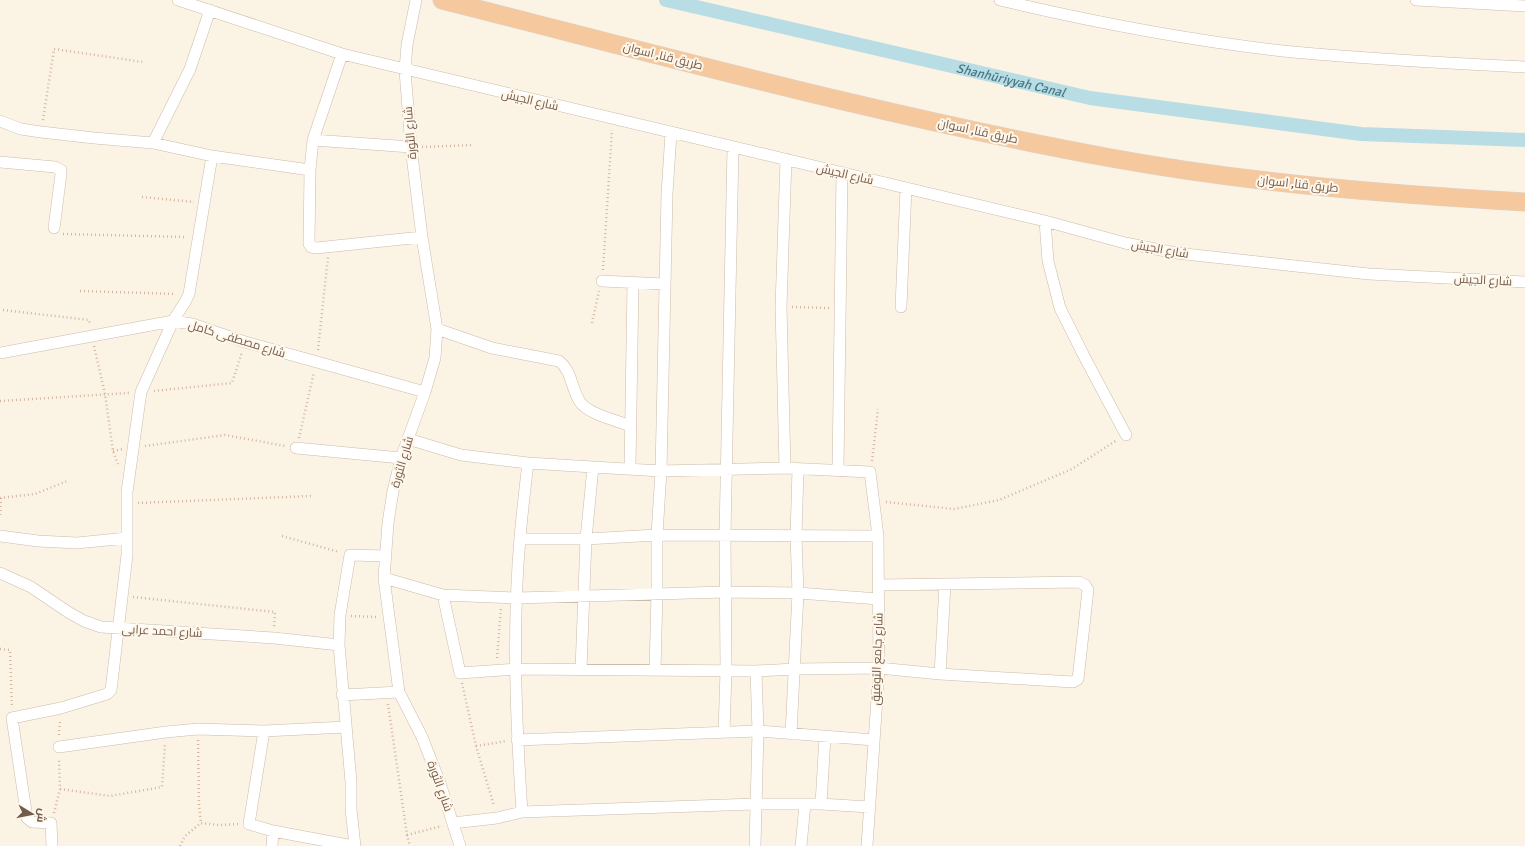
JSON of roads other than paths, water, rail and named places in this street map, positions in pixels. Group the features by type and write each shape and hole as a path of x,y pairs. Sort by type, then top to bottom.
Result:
{"highway":[{"name":"طريق قنا, اسوان","path":"442,0 809,92 1003,136 1113,158 1224,176 1336,189 1448,198 1525,202"}],"street":[{"name":"شارع الجيش","path":"178,0 342,54 786,159 1125,243 1176,253 1369,274 1525,282"},
{"name":"شارع الثورة","path":"416,0 411,19 405,70 411,147 422,237 437,329 435,358 425,392 401,458 393,490 388,523 384,578 399,692 422,737 440,783 460,846"},
{"path":"1000,0 1135,29 1282,51 1357,58 1525,67"},
{"path":"1416,0 1525,6"},
{"path":"153,142 188,75 210,10"},
{"path":"342,54 313,140 310,170 309,244 316,248 422,237"},
{"path":"0,122 21,129 87,138 153,142 212,156 310,170"},
{"path":"655,671 657,535 661,471 664,284 671,133"},
{"path":"313,140 411,147"},
{"path":"724,732 726,671 725,535 733,147"},
{"path":"52,846 51,823 32,822 27,818 12,718 61,708 109,693 112,687 121,595 127,555 127,492 135,447 141,392 173,321 189,294 212,156"},
{"path":"785,468 781,307 786,159"},
{"path":"0,162 55,167 60,170 61,174 54,228"},
{"path":"408,439 461,455 593,467 661,471 785,468 838,471 842,173"},
{"path":"901,307 906,188"},
{"path":"1045,222 1048,260 1060,308 1126,435"},
{"path":"602,281 664,284"},
{"path":"630,468 633,283"},
{"name":"شارع مصطفى كامل","path":"0,353 173,321 192,324 245,342 425,392"},
{"path":"437,329 492,348 560,361 567,367 580,401 586,408 630,426"},
{"path":"296,448 401,458"},
{"path":"522,812 517,740 517,598 520,539 528,462"},
{"path":"582,669 586,539 593,467"},
{"path":"791,734 798,593 796,536 798,469"},
{"name":"شارع جامع التوفيق","path":"838,471 870,472 878,536 879,668 867,846"},
{"path":"520,539 586,539 657,535 878,536"},
{"path":"0,536 38,541 77,543 127,538"},
{"path":"264,731 249,824 273,831 354,846 346,727 342,695 339,645 340,615 350,555 385,556"},
{"name":"شارع احمد عرابى","path":"0,573 31,587 68,612 84,621 100,627 274,638 339,645"},
{"path":"384,578 443,595 517,598 725,592 798,593 879,599"},
{"path":"443,595 460,673 516,669 756,671 879,668 940,674 1076,681 1078,678 1088,590 1085,585 1079,582 879,585"},
{"path":"940,674 945,585"},
{"path":"755,846 758,731 756,671"},
{"path":"342,695 399,692"},
{"path":"59,747 198,729 264,731 346,727"},
{"path":"517,740 758,731 825,738 874,740"},
{"path":"821,804 825,738"},
{"path":"453,823 497,818 522,812 755,804 821,804 869,807"},
{"path":"801,846 805,804"},
{"path":"272,846 273,831"}],"waterway":[{"name":"Shanhūriyyah Canal","path":"666,0 1090,98 1361,134 1525,140"}]}
